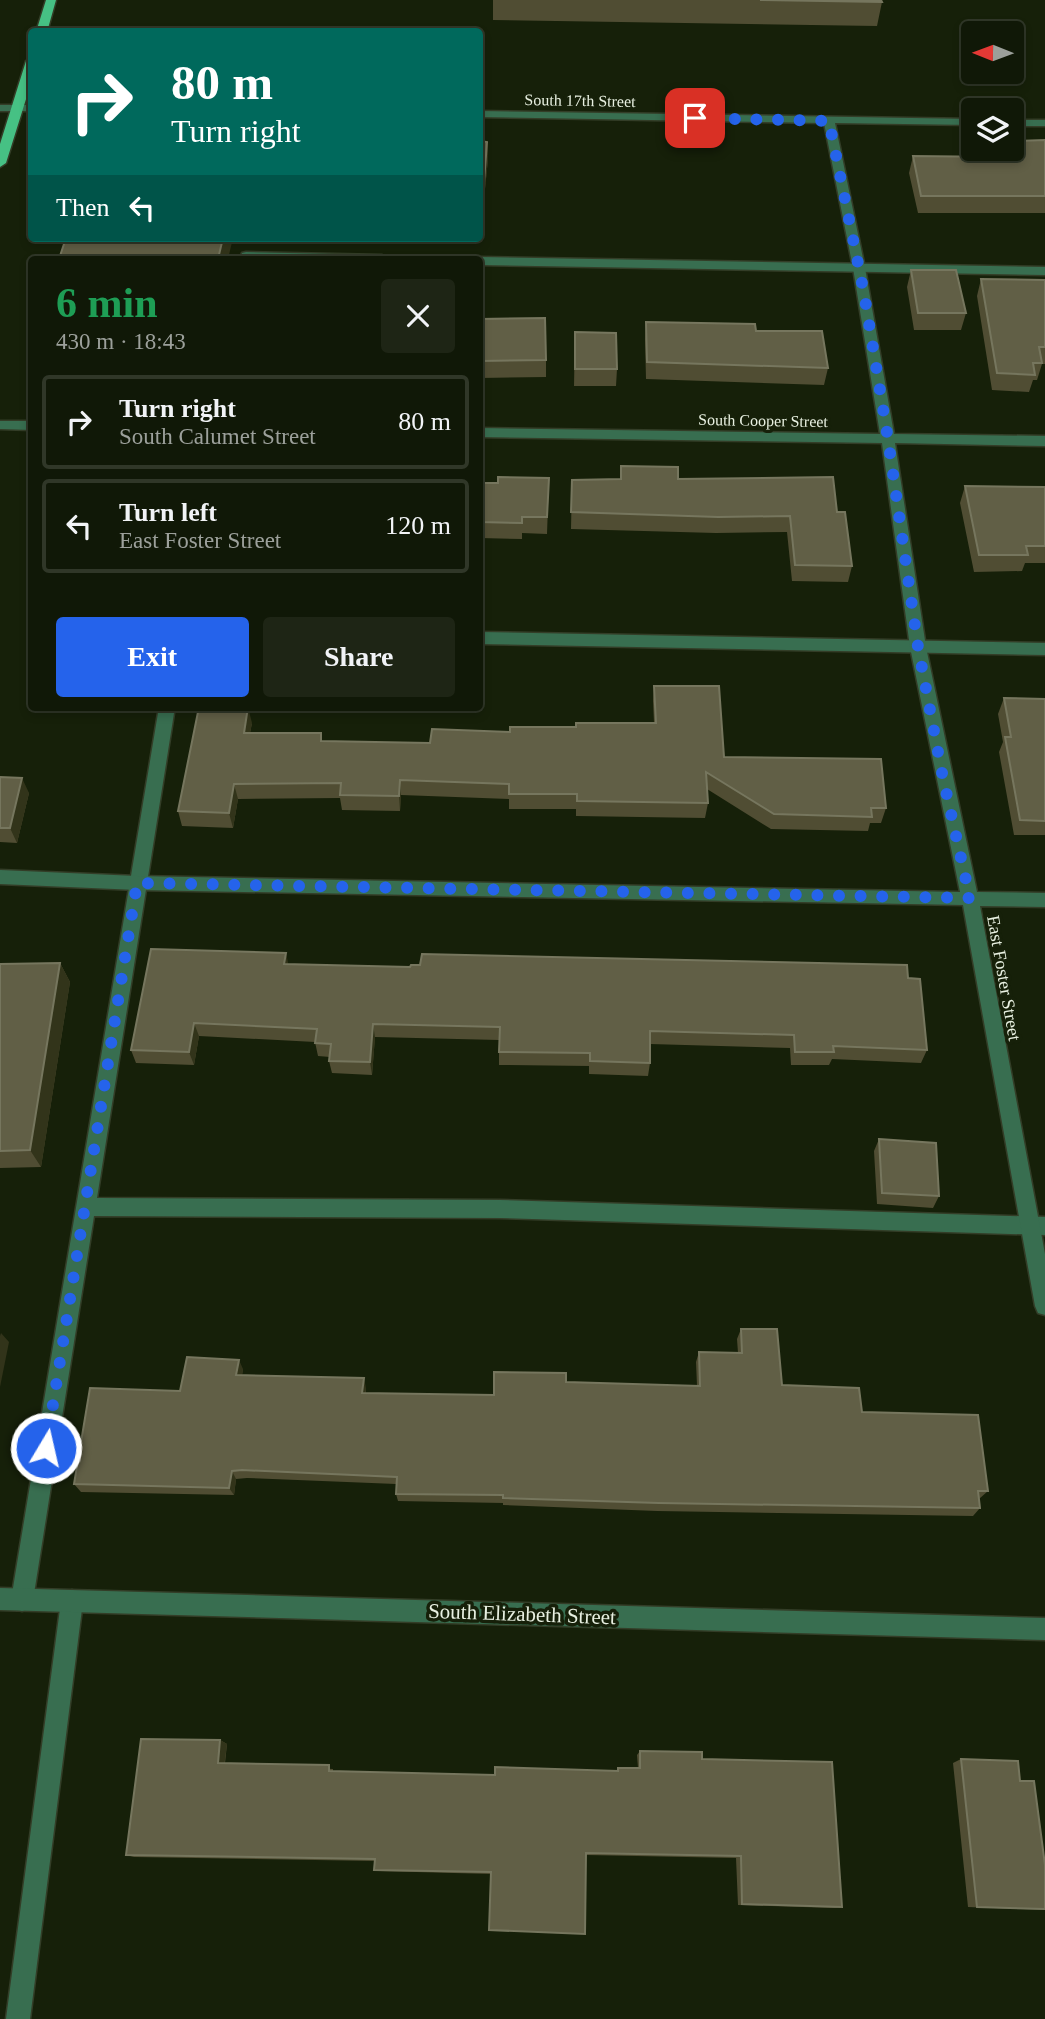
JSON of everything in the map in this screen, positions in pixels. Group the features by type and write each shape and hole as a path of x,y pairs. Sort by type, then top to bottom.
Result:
{"main road":[{"path":"42,28 51,0"},
{"path":"0,163 28,74"}],"street":[{"path":"0,108 28,108"},
{"name":"South 17th Street","path":"483,114 961,122"},
{"name":"East Foster Street","path":"829,121 859,268 888,439 918,647 943,778 1038,1226 1045,1306"},
{"path":"1024,123 1045,123"},
{"path":"483,261 1045,271"},
{"path":"0,425 28,426"},
{"name":"South Cooper Street","path":"483,433 1045,441"},
{"path":"483,638 1045,649"},
{"path":"11,1599 86,1206 166,711"},
{"path":"0,877 137,883 1045,900"},
{"path":"86,1206 500,1209 1038,1226"},
{"name":"South Elizabeth Street","path":"11,1599 1045,1629"},
{"path":"18,2019 72,1601"}],"building":[{"path":"760,0 881,0 882,2"},
{"path":"1045,140 1045,196 921,196 913,156 961,157 961,161 1024,161 1024,141"},
{"path":"483,141 487,142 483,182"},
{"path":"65,242 222,242 219,256 60,256"},
{"path":"911,270 956,270 966,313 918,313"},
{"path":"981,279 1045,280 1045,347 1039,347 1042,363 1033,363 1035,375 997,373"},
{"path":"545,318 546,360 483,361 483,319"},
{"path":"646,322 755,324 756,331 822,331 828,368 647,362"},
{"path":"575,332 616,333 617,369 575,369"},
{"path":"621,466 678,467 678,479 833,477 837,512 845,512 852,566 795,565 790,516 718,517 571,512 572,480 621,479"},
{"path":"498,477 549,478 547,517 522,517 522,523 483,522 483,483 498,483"},
{"path":"965,486 1045,487 1045,546 1026,546 1028,555 979,555"},
{"path":"654,686 719,686 724,757 881,759 886,808 871,808 872,817 774,814 706,772 708,803 577,801 577,794 509,794 509,784 400,780 399,796 340,795 341,783 234,784 229,813 178,811 198,711 247,711 244,733 321,733 321,741 430,743 432,729 510,732 510,727 576,727 576,723 656,723"},
{"path":"1004,698 1045,699 1045,821 1020,820 1005,737 1011,737"},
{"path":"0,777 22,778 10,828 0,828"},
{"path":"151,949 286,953 284,964 410,967 420,965 422,954 907,965 908,978 920,979 927,1050 833,1046 834,1052 795,1052 794,1035 650,1031 650,1063 590,1061 590,1053 499,1052 500,1027 373,1024 370,1062 329,1061 331,1044 315,1043 317,1029 194,1023 189,1052 131,1050"},
{"path":"60,963 30,1150 0,1151 0,964"},
{"path":"879,1139 936,1143 939,1196 882,1193"},
{"path":"741,1329 777,1329 782,1385 859,1388 862,1412 978,1415 988,1491 978,1491 980,1508 659,1503 503,1498 503,1495 396,1494 397,1477 242,1470 232,1471 229,1488 74,1484 90,1388 180,1391 187,1357 239,1360 236,1375 364,1378 362,1393 494,1395 494,1372 566,1373 566,1382 700,1386 699,1352 742,1353"},
{"path":"141,1739 220,1740 218,1763 329,1765 329,1771 495,1775 495,1767 618,1771 618,1768 640,1768 640,1751 702,1752 702,1759 832,1762 842,1907 742,1904 741,1856 586,1853 585,1934 489,1930 491,1872 374,1870 375,1859 126,1855"},
{"path":"961,1759 1018,1761 1020,1781 1034,1781 1045,1865 1045,1909 977,1907"}],"route":[{"path":"46,1448 137,883 970,898 918,647 864,293 829,121 695,118"}]}
